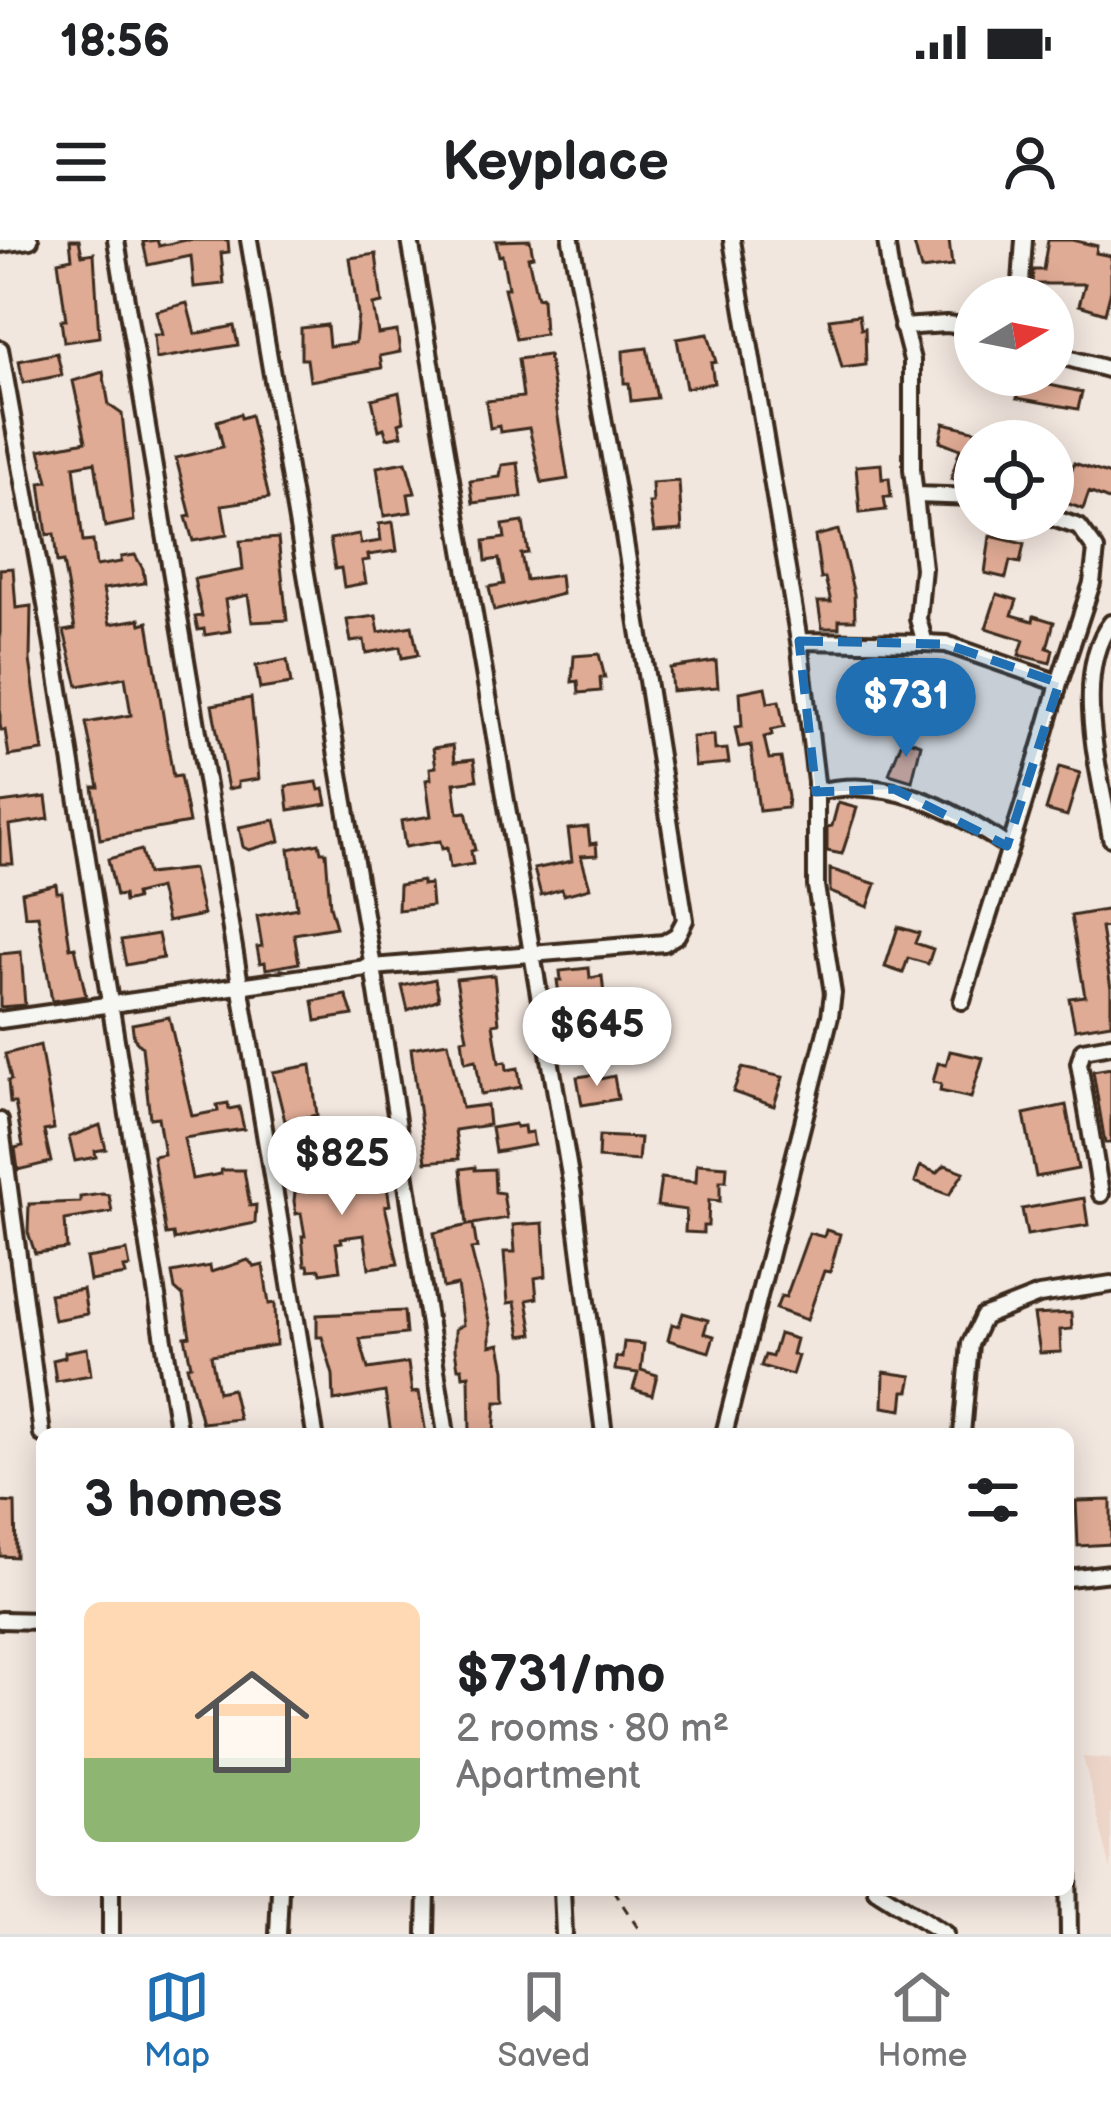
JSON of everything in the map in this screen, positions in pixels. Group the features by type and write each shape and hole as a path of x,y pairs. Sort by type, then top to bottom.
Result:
{"street":[{"path":"0,244 30,240"},
{"path":"116,240 314,1428"},
{"path":"249,240 373,967 445,1428"},
{"path":"410,240 573,1193 603,1428"},
{"path":"0,1021 373,967 664,943 677,935 685,920 571,240"},
{"path":"726,1428 833,993 816,886 816,792 799,641 732,240"},
{"path":"886,240 912,360 912,469 923,568 918,619 925,643"},
{"path":"1021,276 1024,240"},
{"path":"902,327 954,325"},
{"path":"0,349 50,627 178,1428"},
{"path":"1074,360 1111,370"},
{"path":"916,495 954,496"},
{"path":"962,1001 1092,583 1096,550 1074,525"},
{"path":"1110,829 1090,700 1094,661 1111,622"},
{"path":"799,641 946,644 1060,682"},
{"path":"816,792 850,786 894,789 971,822 1007,846"},
{"path":"1101,1194 1079,1063 1083,1050 1111,1045"},
{"path":"0,1121 41,1428"},
{"path":"963,1428 970,1344 983,1317 1039,1295 1111,1284"},
{"path":"1074,1577 1111,1573"},
{"path":"0,1619 36,1621"},
{"path":"110,1896 111,1934"},
{"path":"278,1934 280,1896"},
{"path":"426,1934 427,1896"},
{"path":"562,1896 564,1934"},
{"path":"885,1896 945,1934"},
{"path":"1068,1896 1069,1934"}],"path":[{"path":"617,1896 642,1934"}],"highlighted area":[{"path":"799,641 946,644 1059,683 1007,846 894,789 816,792"}],"shaded area":[{"path":"1083,1757 1111,1759 1111,1871"}],"building":[{"path":"70,240 79,240 82,255 94,253 99,337 64,342 61,320 66,320 58,261 72,258"},
{"path":"157,240 159,246 186,240 228,240 229,252 221,253 224,284 194,287 191,256 148,265 143,242"},
{"path":"530,240 533,256 528,257 537,298 542,297 544,334 516,339 496,241"},
{"path":"913,240 949,240 952,266 921,270"},
{"path":"1048,240 1097,246 1096,253 1111,256 1105,313 1079,305 1085,284 1074,284 1074,276 1033,276 1033,270 1043,270"},
{"path":"376,254 382,303 373,305 378,334 397,331 400,352 380,356 382,368 310,381 307,359 301,359 301,328 327,325 329,346 355,343 358,316 350,258"},
{"path":"187,303 195,334 234,326 238,345 156,359 154,335 162,335 156,311"},
{"path":"859,315 861,329 865,328 866,365 842,368 829,319"},
{"path":"708,334 716,362 711,363 714,383 686,388 677,339"},
{"path":"647,348 657,398 631,401 629,383 624,383 623,351"},
{"path":"57,353 62,375 23,383 19,361"},
{"path":"548,355 568,479 542,483 529,428 500,432 499,426 490,428 486,401 523,397 518,359"},
{"path":"103,372 109,405 122,414 134,521 105,527 95,462 74,466 83,542 93,541 96,566 135,555 143,569 145,583 103,589 110,624 148,622 173,777 180,776 189,823 100,839 93,787 99,787 86,723 131,715 125,677 78,686 64,631 75,629 63,562 57,563 54,534 47,535 40,483 48,482 40,450 86,441 73,381"},
{"path":"1074,390 1082,392 1078,409 1017,398 1074,396"},
{"path":"399,392 402,435 387,438 384,428 379,430 372,399"},
{"path":"240,414 241,418 250,415 269,498 222,505 227,535 193,541 176,458 223,447 217,421"},
{"path":"944,423 954,425 954,447 940,441"},
{"path":"406,462 415,493 408,494 411,512 384,516 377,467"},
{"path":"518,463 522,497 473,503 470,481 500,477 502,465"},
{"path":"1074,463 1111,475 1111,501 1089,492 1083,509 1074,506"},
{"path":"881,464 882,479 889,478 891,497 884,497 886,510 860,513 856,466"},
{"path":"679,481 682,530 654,532 649,503 653,503 652,483"},
{"path":"393,522 397,551 368,555 369,560 362,561 366,583 344,587 330,539 359,534 361,544 381,541 379,524"},
{"path":"523,522 528,553 521,554 526,580 560,575 562,594 494,611 489,587 504,584 499,559 486,561 484,541 505,538 503,525"},
{"path":"838,530 854,594 855,620 839,620 839,628 822,628 818,602 831,602 825,578 821,579 815,536"},
{"path":"278,538 287,620 252,622 248,595 225,600 230,631 205,635 204,629 198,630 195,617 202,616 194,579 243,570 240,541"},
{"path":"989,540 1024,544 1020,563 1010,561 1006,578 985,573"},
{"path":"13,568 16,608 31,606 30,660 43,751 9,756 0,724 0,569"},
{"path":"997,594 1017,600 1012,615 1054,622 1047,648 1053,650 1050,663 1019,655 1024,640 986,628"},
{"path":"376,616 379,632 412,626 418,655 402,658 400,647 366,653 364,640 351,642 347,620"},
{"path":"599,654 605,678 600,678 601,691 579,693 578,681 572,682 574,656"},
{"path":"287,660 291,684 260,689 256,666"},
{"path":"716,661 718,687 672,691 670,668"},
{"path":"868,671 911,682 912,676 933,681 926,712 905,707 907,698 864,687"},
{"path":"765,687 768,703 779,701 784,727 764,737 769,759 781,758 788,797 787,808 759,811 751,745 739,747 735,727 742,726 740,692"},
{"path":"251,698 259,779 228,789 212,705"},
{"path":"714,735 715,750 727,749 729,763 695,766 692,737"},
{"path":"903,738 921,744 912,781 889,774"},
{"path":"453,745 455,761 474,759 477,780 454,783 458,813 466,812 475,850 471,851 473,864 450,868 447,848 442,849 440,841 405,847 401,821 431,816 426,780 431,779 430,768 436,767 433,748"},
{"path":"1059,767 1080,773 1067,816 1046,810"},
{"path":"317,782 327,804 289,810 286,786"},
{"path":"46,797 49,819 9,825 13,864 0,864 0,803"},
{"path":"838,803 857,808 842,854 827,851 827,827 832,826"},
{"path":"275,820 280,841 249,850 243,847 239,827"},
{"path":"588,827 597,855 581,856 590,888 541,895 534,869 572,861 568,829"},
{"path":"319,843 321,852 326,852 336,927 294,934 299,963 266,969 257,947 262,946 257,916 297,908 289,849"},
{"path":"141,850 147,874 193,869 203,915 167,922 159,888 124,902 123,895 116,896 108,859"},
{"path":"830,869 876,884 868,907 830,892"},
{"path":"422,881 422,885 430,884 432,906 398,910 399,885"},
{"path":"56,884 57,892 62,892 70,948 75,947 86,996 52,1001 38,915 25,916 22,892"},
{"path":"1111,909 1111,927 1101,928 1111,988 1111,1023 1075,1029 1069,998 1085,996 1071,916"},
{"path":"898,927 919,933 915,943 933,949 928,964 908,958 903,973 885,967"},
{"path":"158,934 163,958 126,965 121,940"},
{"path":"21,952 25,1005 0,1007 0,954"},
{"path":"589,968 590,978 602,976 605,1004 591,1006 590,998 560,1002 560,971"},
{"path":"494,975 499,1023 493,1024 499,1063 506,1062 507,1070 518,1068 521,1087 481,1094 476,1060 465,1062 462,1039 467,1038 456,979"},
{"path":"435,979 439,999 408,1011 402,986"},
{"path":"346,995 353,1015 316,1021 313,1001"},
{"path":"169,1017 192,1116 218,1111 217,1105 228,1103 229,1109 239,1107 244,1129 184,1138 192,1179 221,1174 221,1170 244,1170 250,1206 256,1205 255,1223 174,1240 173,1234 166,1235 153,1156 164,1154 158,1117 150,1118 142,1047 134,1038 132,1024"},
{"path":"448,1042 462,1108 487,1105 489,1125 455,1130 459,1159 426,1162 411,1048"},
{"path":"40,1045 54,1129 44,1131 51,1162 18,1170 15,1148 23,1146 15,1103 10,1103 5,1054"},
{"path":"950,1051 983,1058 971,1098 940,1091 941,1084 933,1082 938,1063 946,1065"},
{"path":"311,1065 317,1115 285,1121 273,1072"},
{"path":"742,1068 783,1077 774,1106 733,1092"},
{"path":"1111,1068 1111,1143 1105,1143 1093,1071"},
{"path":"599,1074 600,1079 614,1076 618,1099 582,1105 577,1077"},
{"path":"1066,1105 1078,1169 1036,1177 1024,1114"},
{"path":"100,1125 106,1149 95,1151 96,1157 75,1161 69,1137"},
{"path":"524,1126 525,1133 532,1132 534,1145 495,1152 491,1128"},
{"path":"599,1136 640,1138 638,1161 598,1158"},
{"path":"328,1162 328,1166 337,1165 341,1188 386,1181 390,1205 385,1206 398,1264 369,1268 364,1235 336,1243 340,1270 321,1273 305,1265 305,1236 294,1201 295,1192 300,1191 296,1168"},
{"path":"697,1164 727,1166 726,1181 720,1181 720,1201 709,1200 708,1226 703,1226 703,1233 685,1232 686,1210 657,1206 661,1178 696,1182"},
{"path":"945,1165 964,1172 949,1195 915,1182 920,1166 937,1173"},
{"path":"461,1169 494,1169 495,1192 503,1193 507,1218 467,1225"},
{"path":"109,1195 112,1212 65,1220 67,1249 35,1253 28,1232 29,1204 80,1202 80,1197"},
{"path":"1084,1198 1088,1225 1027,1235 1022,1209"},
{"path":"543,1223 546,1276 535,1278 537,1298 527,1300 533,1334 521,1336 515,1302 508,1303 504,1252 515,1252 513,1225"},
{"path":"473,1224 477,1248 471,1249 490,1324 490,1346 500,1344 505,1370 506,1402 496,1402 494,1428 470,1428 469,1375 463,1376 458,1368 455,1350 455,1329 463,1325 457,1285 443,1288 434,1233"},
{"path":"826,1230 840,1234 830,1272 824,1271 807,1320 776,1309 781,1296 786,1297 809,1233 824,1237"},
{"path":"127,1251 130,1267 124,1268 126,1275 90,1281 86,1258"},
{"path":"248,1260 255,1267 263,1265 269,1304 275,1303 276,1345 211,1355 218,1392 232,1389 239,1419 202,1423 187,1366 191,1365 185,1337 190,1336 183,1296 175,1289 172,1273 210,1266 211,1272"},
{"path":"83,1289 87,1314 54,1320 49,1294"},
{"path":"404,1311 406,1334 360,1339 368,1369 408,1363 412,1393 419,1392 425,1428 390,1428 385,1392 334,1401 333,1375 322,1337 317,1337 317,1315"},
{"path":"683,1313 708,1320 704,1333 714,1336 709,1352 668,1340 672,1324 679,1326"},
{"path":"1071,1313 1072,1329 1060,1330 1061,1352 1040,1353 1034,1315"},
{"path":"779,1334 796,1339 792,1354 798,1356 792,1375 761,1366 765,1355 772,1357"},
{"path":"624,1342 644,1344 641,1370 657,1375 652,1395 633,1389 638,1373 615,1370"},
{"path":"87,1348 91,1375 56,1381 53,1360"},
{"path":"884,1372 912,1376 902,1410 883,1407"},
{"path":"1111,1500 1111,1544 1078,1546 1076,1501"},
{"path":"0,1502 15,1503 16,1557 0,1556"}]}
